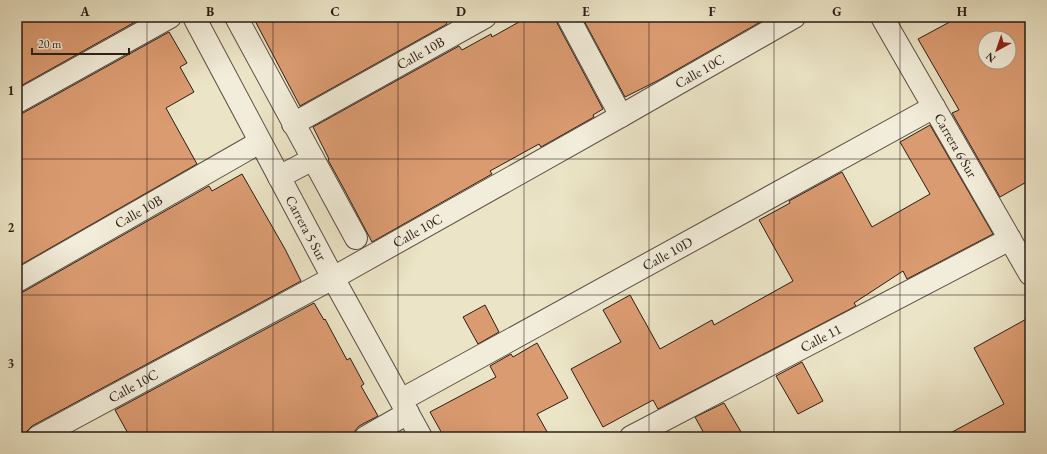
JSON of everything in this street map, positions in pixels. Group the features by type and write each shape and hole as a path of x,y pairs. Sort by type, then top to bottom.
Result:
{"street":[{"path":"17,102 170,17"},
{"name":"Carrera 5 Sur","path":"194,17 333,278 421,437"},
{"path":"236,17 356,238"},
{"name":"Calle 10B","path":"293,124 485,17"},
{"path":"568,17 621,116"},
{"name":"Calle 10C","path":"38,437 333,278 794,17"},
{"name":"Carrera 6 Sur","path":"882,17 1030,274"},
{"name":"Calle 10D","path":"366,437 404,406 934,107"},
{"name":"Calle 10B","path":"17,280 260,142"},
{"path":"279,177 313,160"},
{"name":"Calle 11","path":"631,437 1010,239"}],"building":[{"path":"17,17 144,17 17,88"},
{"path":"253,17 444,17 447,24 300,106"},
{"path":"528,17 556,17 557,23 603,109 593,115 594,117 541,147 539,144 490,171 492,174 372,242 328,160 329,159 313,127 459,46 462,50 491,34 492,37"},
{"path":"582,17 769,17 659,80 625,97"},
{"path":"959,17 1030,17 1030,180 1000,197 952,113 959,110 918,39"},
{"path":"169,32 187,63 180,67 194,92 166,108 197,164 17,267 17,114 23,113"},
{"path":"930,125 993,234 907,279 903,271 854,303 856,306 658,409 653,400 603,427 571,369 621,342 603,310 630,295 660,349 712,320 714,325 793,281 759,220 790,203 789,201 842,172 872,227 930,194 900,142"},
{"path":"242,174 285,249 301,281 32,426 27,431 26,437 17,437 17,293 23,292 209,186 212,191"},
{"path":"314,303 324,320 325,319 347,360 350,358 364,384 361,386 378,416 359,426 355,431 354,437 130,437 115,410"},
{"path":"485,305 499,332 478,344 463,317"},
{"path":"1030,317 1030,437 943,437 1004,404 974,348"},
{"path":"537,343 568,398 537,414 550,437 444,437 430,412 496,377 490,366 511,354 513,357"},
{"path":"802,362 823,401 798,414 776,376"},
{"path":"724,403 744,437 706,437 695,417"}]}
